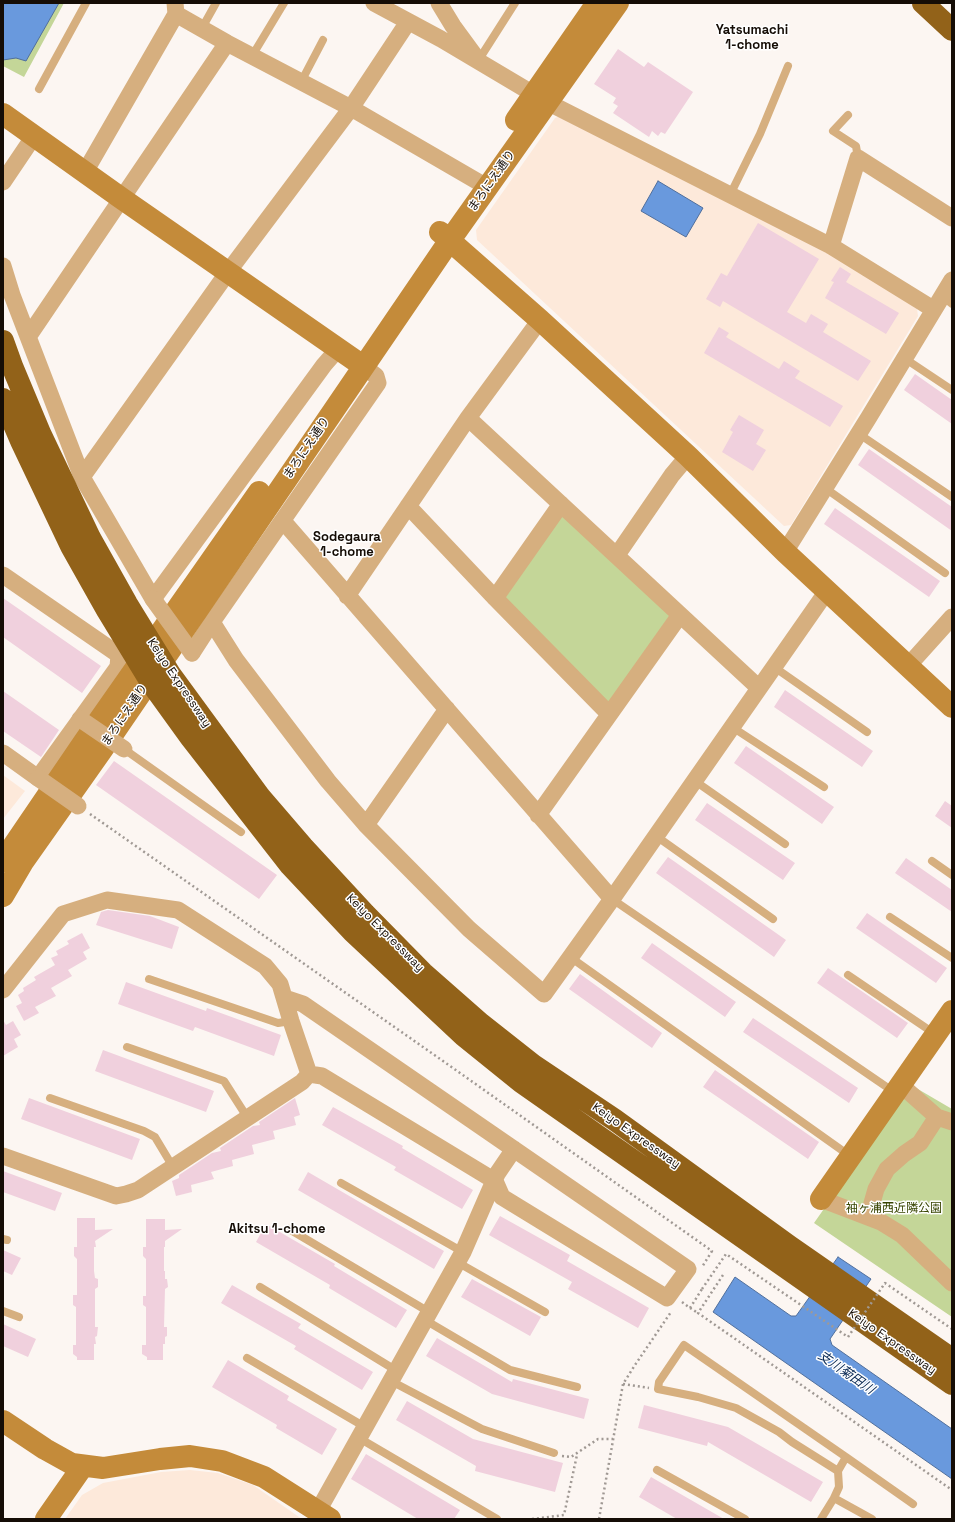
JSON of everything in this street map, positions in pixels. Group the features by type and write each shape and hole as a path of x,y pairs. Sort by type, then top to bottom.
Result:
{"highway":[{"path":"923,3 952,30"},
{"name":"Keiyo Expressway","path":"3,341 40,433 90,538 127,604 157,653 210,728 260,797 303,848 423,973 481,1024 533,1065 615,1120 811,1273"},
{"name":"Keiyo Expressway","path":"3,399 70,546 144,672 191,738 290,865 353,932 464,1036 521,1082 811,1273 861,1308 952,1384"},
{"name":"Keiyo Expressway","path":"861,1308 952,1359"}],"street":[{"path":"374,3 441,39 541,98 942,303"},
{"path":"439,3 453,26 478,61"},
{"name":"まろにえ通り","path":"3,896 144,672 351,358 445,236 541,98 597,3"},
{"name":"まろにえ通り","path":"541,98 618,3"},
{"path":"85,172 176,8 202,28 226,43 351,108 482,183"},
{"path":"82,477 228,272 351,108 408,22"},
{"path":"441,39 453,26"},
{"path":"28,337 226,43"},
{"path":"3,114 376,376 378,383 192,653 153,599 82,477 12,296 3,266"},
{"path":"3,182 34,136"},
{"path":"830,246 858,158 952,218"},
{"path":"445,236 540,320 688,456 785,552 952,707"},
{"path":"785,552 859,434 904,358 942,303 952,280"},
{"path":"347,596 468,418 540,320"},
{"path":"153,599 324,365 351,358"},
{"path":"468,418 759,688"},
{"path":"616,555 672,475 688,456"},
{"path":"495,598 561,504"},
{"path":"408,506 495,598 609,714"},
{"path":"283,521 612,899"},
{"path":"3,575 119,655 118,667 38,778"},
{"path":"212,622 245,672 328,781 366,825 469,929 544,994 827,591"},
{"path":"538,815 680,615"},
{"path":"908,666 952,617"},
{"name":"まろにえ通り","path":"3,861 144,672"},
{"path":"366,825 447,709"},
{"path":"80,719 124,749"},
{"path":"3,753 78,806"},
{"path":"3,990 63,914 107,900 178,910 265,966 280,984 309,1074"},
{"path":"285,998 303,1004 688,1269 667,1298 502,1197 495,1181 322,1076 309,1074"},
{"path":"952,1011 821,1200 881,1222 902,1235 952,1283"},
{"path":"3,1156 116,1196 138,1190 302,1082 309,1074"},
{"path":"868,1217 876,1189 887,1169 904,1154 920,1143 945,1119 898,1089"},
{"path":"3,1420 45,1449 72,1464 103,1468 190,1456 222,1461 264,1476 324,1515 362,1432 460,1257 497,1174 514,1149"},
{"path":"46,1519 83,1466"}],"lane":[{"path":"40,89 86,3"},
{"path":"202,28 216,3"},
{"path":"252,56 284,3"},
{"path":"478,61 515,3"},
{"path":"302,82 324,40"},
{"path":"730,195 760,134 788,66"},
{"path":"848,115 833,131 856,146 858,158"},
{"path":"904,358 952,390"},
{"path":"859,434 952,497"},
{"path":"825,488 945,573"},
{"path":"774,667 867,732"},
{"path":"732,727 824,787"},
{"path":"124,749 241,832"},
{"path":"695,781 785,844"},
{"path":"656,836 773,919"},
{"path":"932,861 952,875"},
{"path":"612,899 898,1089"},
{"path":"890,917 952,958"},
{"path":"570,957 851,1157"},
{"path":"848,975 936,1034"},
{"path":"149,979 278,1023 291,1021"},
{"path":"127,1047 224,1081 247,1117"},
{"path":"50,1098 144,1130 155,1137 173,1166"},
{"path":"341,1183 545,1312"},
{"path":"289,1230 427,1316 510,1370 577,1387"},
{"path":"260,1287 394,1376 482,1429 554,1452"},
{"path":"3,1311 19,1317"},
{"path":"838,1470 792,1442 779,1432 736,1408 698,1397 658,1389 659,1382 684,1345 913,1504"},
{"path":"247,1358 497,1519"},
{"path":"821,1519 839,1487 838,1470 846,1457"},
{"path":"657,1470 744,1519"},
{"path":"834,1498 872,1519"}],"path":[{"path":"78,806 712,1251 700,1270"},
{"path":"690,1308 726,1254 848,1337 884,1283 952,1329"},
{"path":"698,1313 723,1275"},
{"path":"680,1301 952,1490"},
{"path":"598,1519 624,1384 642,1354 675,1307"},
{"path":"624,1384 658,1389"},
{"path":"554,1452 562,1456 571,1457 577,1455 584,1448 598,1439 613,1439"},
{"path":"532,1519 564,1515 577,1455"}],"shaded area":[{"path":"560,116 828,251 917,309 918,316 791,525 784,526 477,240 476,230 555,118"},
{"path":"3,775 25,791 3,819"},
{"path":"190,1470 218,1473 253,1485 302,1519 65,1519 82,1495 103,1483 161,1472"}],"green space":[{"path":"3,3 64,3 24,77 3,66"},
{"path":"561,512 671,614 606,706 501,597"},
{"name":"袖ヶ浦西近隣公園","path":"911,1085 952,1109 952,1317 814,1223"}],"water":[{"path":"3,3 59,3 26,61 16,58 3,60"},
{"path":"658,181 703,208 686,237 641,211"},
{"name":"支川菊田川","path":"838,1257 871,1279 830,1339 832,1345 952,1429 952,1479 713,1312 735,1277 791,1316 796,1316"}],"building":[{"path":"618,49 644,67 648,62 693,92 665,134 661,132 658,136 652,131 649,137 613,113 618,106 613,103 616,98 594,84"},
{"path":"758,223 819,259 787,312 806,323 811,314 828,324 823,332 871,361 858,381 723,301 720,307 706,299 721,273 727,276"},
{"path":"840,267 851,274 846,282 899,313 886,334 825,298 834,282 831,281"},
{"path":"719,327 729,333 726,337 779,369 784,361 800,371 795,378 843,406 830,427 704,353"},
{"path":"915,374 952,400 952,424 904,390"},
{"path":"739,415 764,430 756,444 766,450 753,471 722,452 733,432 730,430"},
{"path":"869,449 952,507 952,531 858,465"},
{"path":"835,508 940,581 929,597 824,524"},
{"path":"3,598 101,666 82,693 3,637"},
{"path":"785,690 873,751 862,767 774,707"},
{"path":"3,691 59,730 41,757 3,731"},
{"path":"746,746 834,807 822,824 734,763"},
{"path":"114,761 277,875 259,899 96,785"},
{"path":"945,801 952,806 952,828 935,816"},
{"path":"707,803 795,863 783,880 695,820"},
{"path":"668,857 786,940 774,957 656,873"},
{"path":"906,858 952,890 952,912 895,873"},
{"path":"108,910 150,916 179,927 172,949 96,925 101,912"},
{"path":"867,913 947,968 936,983 856,928"},
{"path":"82,933 90,948 83,952 87,959 68,970 72,976 51,988 56,996 35,1007 39,1013 24,1021 16,1006 22,1003 18,995 24,991 23,988 36,980 34,977 55,965 51,958 58,955 56,951 69,944 67,941"},
{"path":"652,943 736,1002 725,1017 641,958"},
{"path":"828,968 908,1023 897,1038 817,983"},
{"path":"580,974 662,1033 652,1048 569,989"},
{"path":"126,982 206,1011 207,1008 281,1035 274,1056 195,1027 193,1031 118,1004"},
{"path":"753,1018 858,1088 849,1103 743,1032"},
{"path":"3,1020 6,1025 13,1021 21,1035 14,1039 18,1047 3,1056"},
{"path":"103,1050 214,1091 206,1112 95,1071"},
{"path":"715,1070 819,1142 808,1159 703,1087"},
{"path":"29,1098 140,1139 132,1160 21,1119"},
{"path":"295,1098 300,1115 294,1117 296,1125 273,1131 275,1139 252,1145 254,1154 232,1160 233,1166 211,1172 214,1179 191,1185 192,1192 176,1196 172,1181 179,1178 179,1175 212,1153 221,1151 220,1148 253,1126 260,1125 259,1122"},
{"path":"333,1107 403,1146 402,1148 473,1190 462,1209 394,1170 396,1167 322,1125"},
{"path":"3,1171 62,1193 55,1211 3,1192"},
{"path":"308,1172 444,1251 434,1269 298,1190"},
{"path":"500,1216 570,1255 567,1261 649,1308 638,1328 568,1289 572,1282 489,1235"},
{"path":"77,1218 95,1218 95,1230 113,1229 95,1241 96,1247 94,1247 94,1271 95,1278 98,1279 98,1287 95,1289 95,1327 98,1327 97,1336 95,1337 96,1344 94,1344 94,1360 77,1360 77,1357 73,1354 73,1345 76,1345 76,1307 73,1305 73,1295 77,1295 77,1259 74,1256 74,1247 77,1247"},
{"path":"146,1219 165,1219 165,1230 182,1229 165,1241 164,1247 164,1271 168,1287 165,1289 164,1327 167,1327 167,1336 165,1337 165,1344 163,1344 163,1360 147,1360 147,1357 142,1354 142,1345 146,1345 146,1307 143,1305 143,1296 146,1296 146,1259 143,1256 143,1247 146,1247"},
{"path":"266,1224 335,1264 334,1266 407,1310 396,1328 329,1288 330,1285 256,1242"},
{"path":"3,1250 21,1258 12,1275 3,1271"},
{"path":"472,1279 541,1317 530,1336 461,1297"},
{"path":"232,1285 301,1324 298,1328 373,1372 362,1390 294,1349 296,1346 221,1303"},
{"path":"3,1324 36,1339 28,1357 3,1346"},
{"path":"437,1338 512,1382 513,1379 589,1399 584,1419 492,1394 426,1356"},
{"path":"228,1360 289,1396 287,1400 337,1429 322,1455 276,1428 277,1425 212,1387"},
{"path":"407,1401 473,1439 563,1463 555,1492 475,1471 476,1466 396,1420"},
{"path":"644,1405 728,1427 823,1482 811,1502 708,1442 707,1446 638,1428"},
{"path":"366,1454 460,1510 454,1519 418,1519 351,1479"},
{"path":"651,1477 724,1519 677,1519 639,1497"}],"district":[{"name":"Yatsumachi 1-chome","path":"752,38"},
{"name":"Sodegaura 1-chome","path":"347,544"},
{"name":"Akitsu 1-chome","path":"277,1229"}]}
